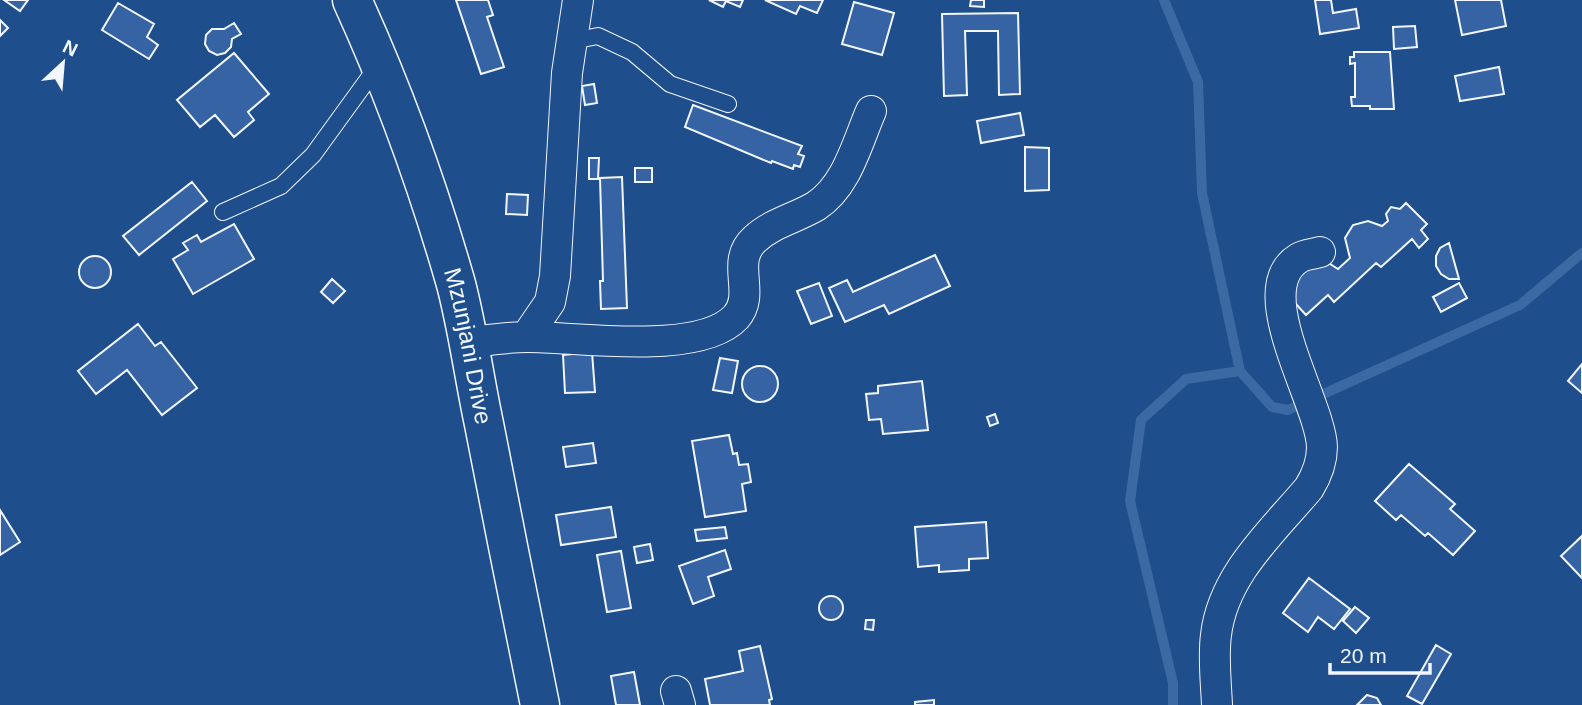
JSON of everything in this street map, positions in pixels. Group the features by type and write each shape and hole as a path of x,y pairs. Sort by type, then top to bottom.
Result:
{"main road":[{"name":"Mzunjani Drive","path":"352,0 380,62 418,162 456,284 470,342 479,400 540,705"}],"street":[{"path":"526,337 550,302 555,276 567,73 578,0"},
{"path":"470,342 526,337 680,340 716,332 727,326 738,315 744,302 742,258 747,247 774,225 814,207 829,196 839,184 872,111"},
{"path":"1217,705 1216,636 1231,586 1246,561 1309,488 1317,475 1322,446 1319,429 1285,321 1280,290 1283,276 1300,257 1320,252"}],"lane":[{"path":"572,41 598,36 632,52 670,84 728,104"},
{"path":"223,212 281,186 313,155 380,62"}],"building":[{"path":"4,0 28,0 20,11"},
{"path":"456,0 488,0 493,15 487,17 504,67 481,74"},
{"path":"709,0 743,0 740,7 726,1 723,7"},
{"path":"765,0 823,0 817,13 800,6 796,14"},
{"path":"971,0 984,0 984,7 970,6"},
{"path":"1315,0 1331,0 1333,13 1356,9 1359,28 1320,34"},
{"path":"1455,0 1501,0 1506,26 1462,35"},
{"path":"854,2 894,13 882,55 842,44"},
{"path":"118,3 154,24 147,37 158,45 149,59 102,30"},
{"path":"1018,13 1020,94 999,95 998,31 965,31 967,95 944,96 942,14"},
{"path":"0,20 8,28 0,36"},
{"path":"234,23 241,34 232,39 231,47 225,53 217,55 209,51 205,44 206,35 212,29 224,29"},
{"path":"1415,26 1417,47 1394,49 1393,27"},
{"path":"1354,52 1390,52 1394,109 1352,106 1351,97 1355,97 1355,63 1350,64 1350,57 1354,57"},
{"path":"234,53 269,94 248,112 254,120 234,137 215,115 200,127 177,100"},
{"path":"1499,67 1504,94 1460,101 1455,76"},
{"path":"594,84 597,103 585,105 582,86"},
{"path":"693,105 802,146 798,154 804,156 800,167 794,165 793,169 772,161 771,163 685,127"},
{"path":"1020,113 1024,135 981,143 977,121"},
{"path":"1025,147 1049,148 1049,190 1025,191"},
{"path":"589,158 599,158 598,179 589,179"},
{"path":"635,168 652,168 652,182 635,182"},
{"path":"622,177 627,308 601,309 600,281 603,281 600,178"},
{"path":"192,182 207,201 139,255 123,236"},
{"path":"507,194 528,195 527,215 506,214"},
{"path":"1406,203 1427,224 1421,230 1428,239 1419,248 1412,239 1381,267 1376,263 1334,302 1328,295 1306,315 1284,291 1313,262 1327,262 1338,269 1350,258 1345,238 1353,225 1368,221 1382,226 1388,221 1386,214 1391,207 1400,209"},
{"path":"234,224 254,259 193,294 173,259 188,250 183,243 197,235 201,242"},
{"path":"1449,243 1459,279 1449,279 1441,274 1436,266 1436,256 1440,248"},
{"path":"935,255 950,286 889,314 884,305 845,322 829,288 847,280 853,292"},
{"path":"95,256 106,261 111,272 106,283 95,288 84,283 79,272 84,261"},
{"path":"332,279 345,291 333,303 321,292"},
{"path":"819,283 832,316 811,324 797,291"},
{"path":"1459,283 1467,298 1441,312 1433,297"},
{"path":"138,324 155,346 161,342 197,388 162,415 127,370 96,394 78,371"},
{"path":"592,352 595,392 565,393 563,355"},
{"path":"720,358 738,361 732,393 713,390"},
{"path":"1582,364 1582,393 1568,381"},
{"path":"760,366 772,372 778,384 772,396 760,402 748,396 742,384 748,372"},
{"path":"922,381 928,430 883,434 881,419 869,420 866,394 878,393 878,386"},
{"path":"995,414 998,423 990,426 987,417"},
{"path":"729,435 733,454 737,453 739,465 748,464 751,482 742,484 746,511 705,517 692,441"},
{"path":"593,443 596,463 566,467 563,447"},
{"path":"1409,464 1455,504 1450,509 1475,531 1453,555 1428,533 1425,536 1401,515 1396,520 1375,501"},
{"path":"611,507 616,537 561,545 556,515"},
{"path":"0,510 20,542 0,555"},
{"path":"986,522 988,558 969,559 969,570 939,572 939,565 918,567 915,527"},
{"path":"725,527 727,538 697,541 695,530"},
{"path":"1582,536 1582,578 1561,556"},
{"path":"650,544 653,560 637,563 634,547"},
{"path":"725,550 731,569 708,577 714,596 693,604 679,566"},
{"path":"621,551 631,608 607,612 597,555"},
{"path":"1309,578 1350,609 1334,629 1318,617 1308,632 1283,613"},
{"path":"831,596 842,603 843,608 836,619 831,620 820,613 819,608 826,597"},
{"path":"1355,607 1369,618 1356,633 1343,621"},
{"path":"866,620 874,620 873,630 865,629"},
{"path":"1436,645 1451,654 1422,704 1407,696"},
{"path":"760,646 772,699 769,700 770,705 710,705 705,679 743,671 739,651"},
{"path":"634,672 640,705 616,705 611,676"},
{"path":"1367,695 1377,698 1381,705 1357,705"},
{"path":"934,700 934,705 915,705 915,702"}],"waterway":[{"path":"1164,0 1198,82 1202,193 1240,371 1272,407 1288,410 1520,305 1582,253"},
{"path":"1173,705 1173,683 1130,501 1141,420 1186,379 1240,371"}]}
